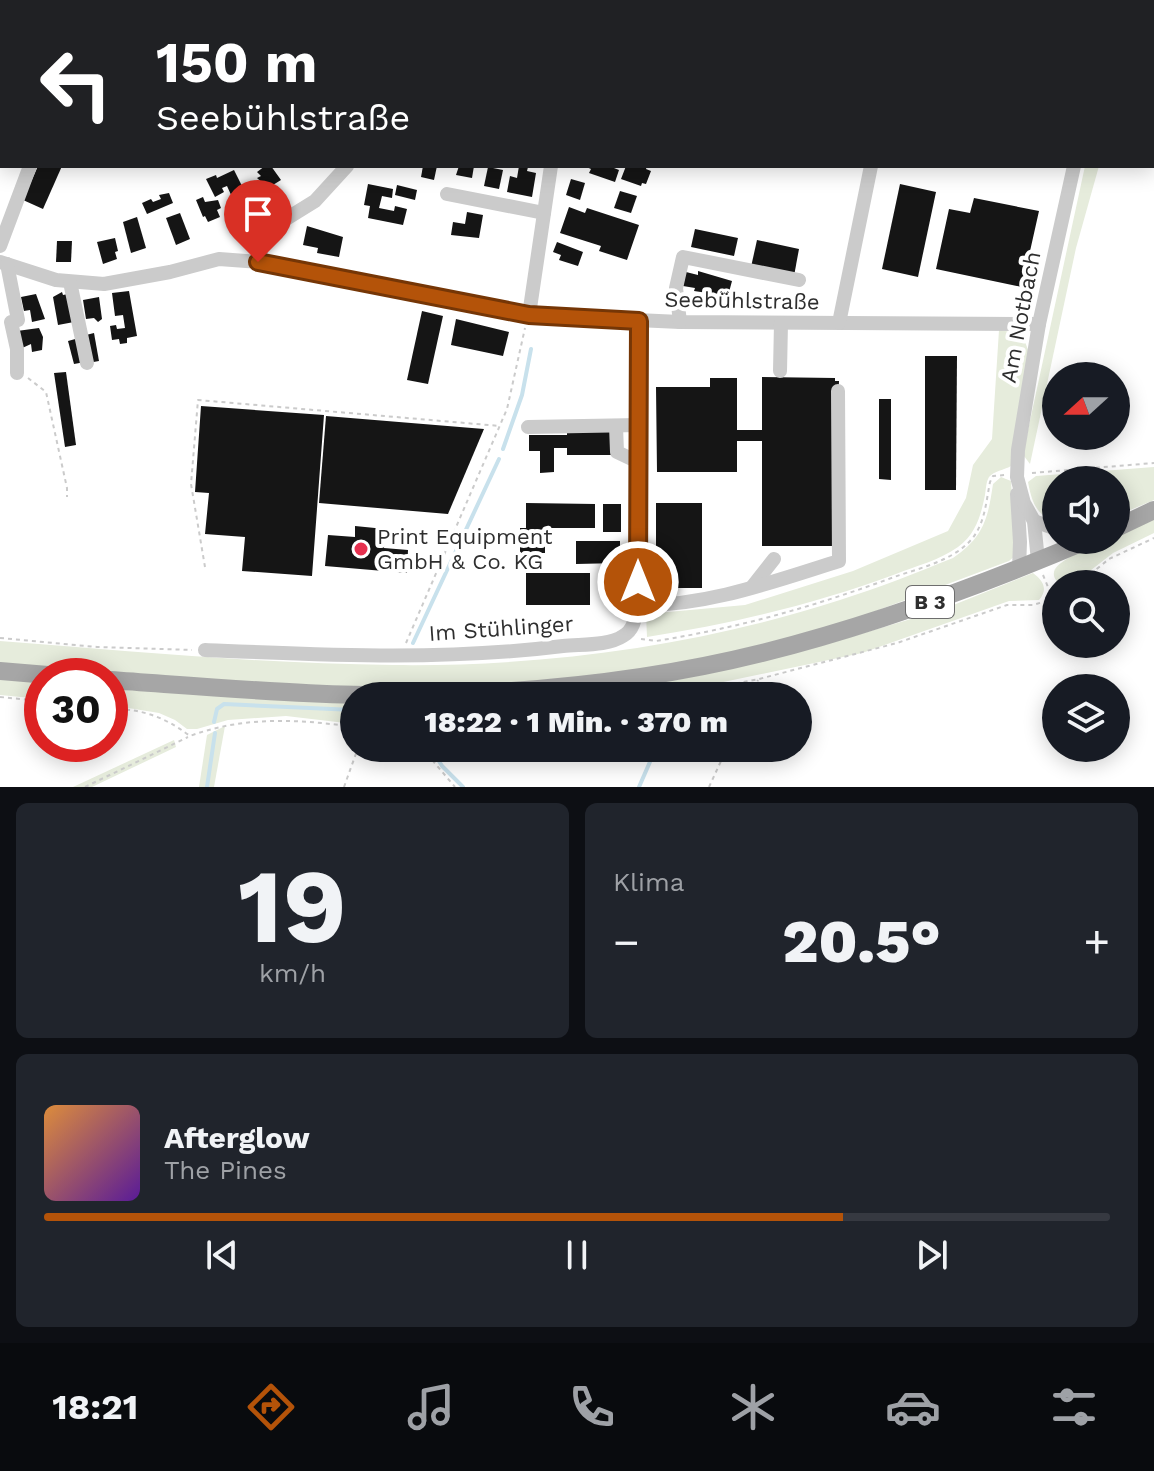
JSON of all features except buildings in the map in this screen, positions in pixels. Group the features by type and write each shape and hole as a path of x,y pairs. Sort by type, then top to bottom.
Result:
{"main road":[{"path":"1130,521 1154,510"},
{"name":"B 3","path":"128,681 296,694 376,695 455,694 580,685 678,671 759,654 881,618 1055,554"},
{"path":"0,671 24,673"}],"street":[{"path":"0,246 29,168"},
{"path":"258,262 265,236 273,227 315,201 345,168"},
{"path":"528,315 551,168"},
{"path":"839,323 868,168"},
{"name":"Am Notbach","path":"1019,569 1018,450 1039,324 1074,168"},
{"path":"447,194 544,213"},
{"path":"680,322 676,288 683,257 799,280"},
{"name":"Seebühlstraße","path":"4,263 56,280 104,284 219,259 258,262 528,315 680,322 1039,324"},
{"path":"4,263 18,320 11,322 17,349 17,373"},
{"path":"70,282 87,363"},
{"path":"624,636 634,624 637,605 639,321"},
{"path":"780,371 781,323"},
{"path":"637,605 665,606 751,587 839,561 838,391"},
{"path":"528,427 639,425"},
{"path":"616,426 617,452 638,462"},
{"name":"Am Notbach","path":"1017,476 1024,503 1034,521 1038,561"},
{"path":"1034,521 1042,524"},
{"path":"751,587 774,559"},
{"name":"Im Stühlinger","path":"205,650 400,656 557,647 624,636"}],"path":[{"path":"400,656 500,426 514,382 528,315"},
{"path":"17,373 46,392 67,497"},
{"path":"205,567 191,484 198,400 500,426"},
{"path":"624,636 656,641 756,622 834,599 938,561 960,550 981,525 993,476 1154,463"},
{"path":"1095,570 1109,559 1154,538"},
{"path":"1038,561 1042,570"},
{"path":"744,682 897,643 1007,605 1042,603"},
{"path":"0,638 97,647 205,650"},
{"path":"0,697 24,699"},
{"path":"128,709 167,719 190,736"},
{"path":"85,787 190,736 225,724 248,720 286,720 340,726"},
{"path":"344,787 353,762"},
{"path":"434,762 455,787"},
{"path":"709,787 721,762"}],"green space":[{"path":"1085,168 1098,168 1076,248 1052,362 1043,362"},
{"path":"999,330 1022,334 1030,355 1011,466 989,477 979,517 964,542 936,559 835,595 742,619 647,637 646,614 745,605 853,571 948,531 966,498 973,465 992,439"},
{"path":"1042,365 1042,408 1030,464 1024,456"},
{"path":"1154,467 1154,500 1130,510 1130,469"},
{"path":"1042,476 1042,514 1031,496 1028,482"},
{"path":"1001,477 1011,481 1016,555 1009,561 836,626 702,659 544,681 340,682 340,686 260,684 128,673 128,658 24,658 24,665 0,663 0,641 245,660 449,665 562,657 675,641 731,630 840,600 953,558 972,542 983,526 993,484"},
{"path":"1154,518 1154,533 1130,545 1130,529"},
{"path":"1077,554 1112,554 1091,570 1055,570"},
{"path":"1033,573 1042,582 1039,600 1009,601 862,653 723,682 607,682 827,644 941,610"},
{"path":"0,678 24,680 24,697 0,695"},
{"path":"128,688 340,701 340,722 286,716 228,720 187,729 159,713 128,708"},
{"path":"225,726 214,787 199,787 207,735"},
{"path":"174,740 176,747 92,787 73,787 128,762"}],"waterway":[{"path":"503,449 522,395 531,349"},
{"path":"413,643 499,459"},
{"path":"214,722 217,709 224,704 340,709"},
{"path":"207,787 215,733"},
{"path":"440,762 463,787"},
{"path":"639,787 650,762"}],"place":[{"name":"Print Equipment GmbH & Co. KG","path":"361,549"}],"route":[{"path":"258,262 529,315 639,321 638,582"}]}
